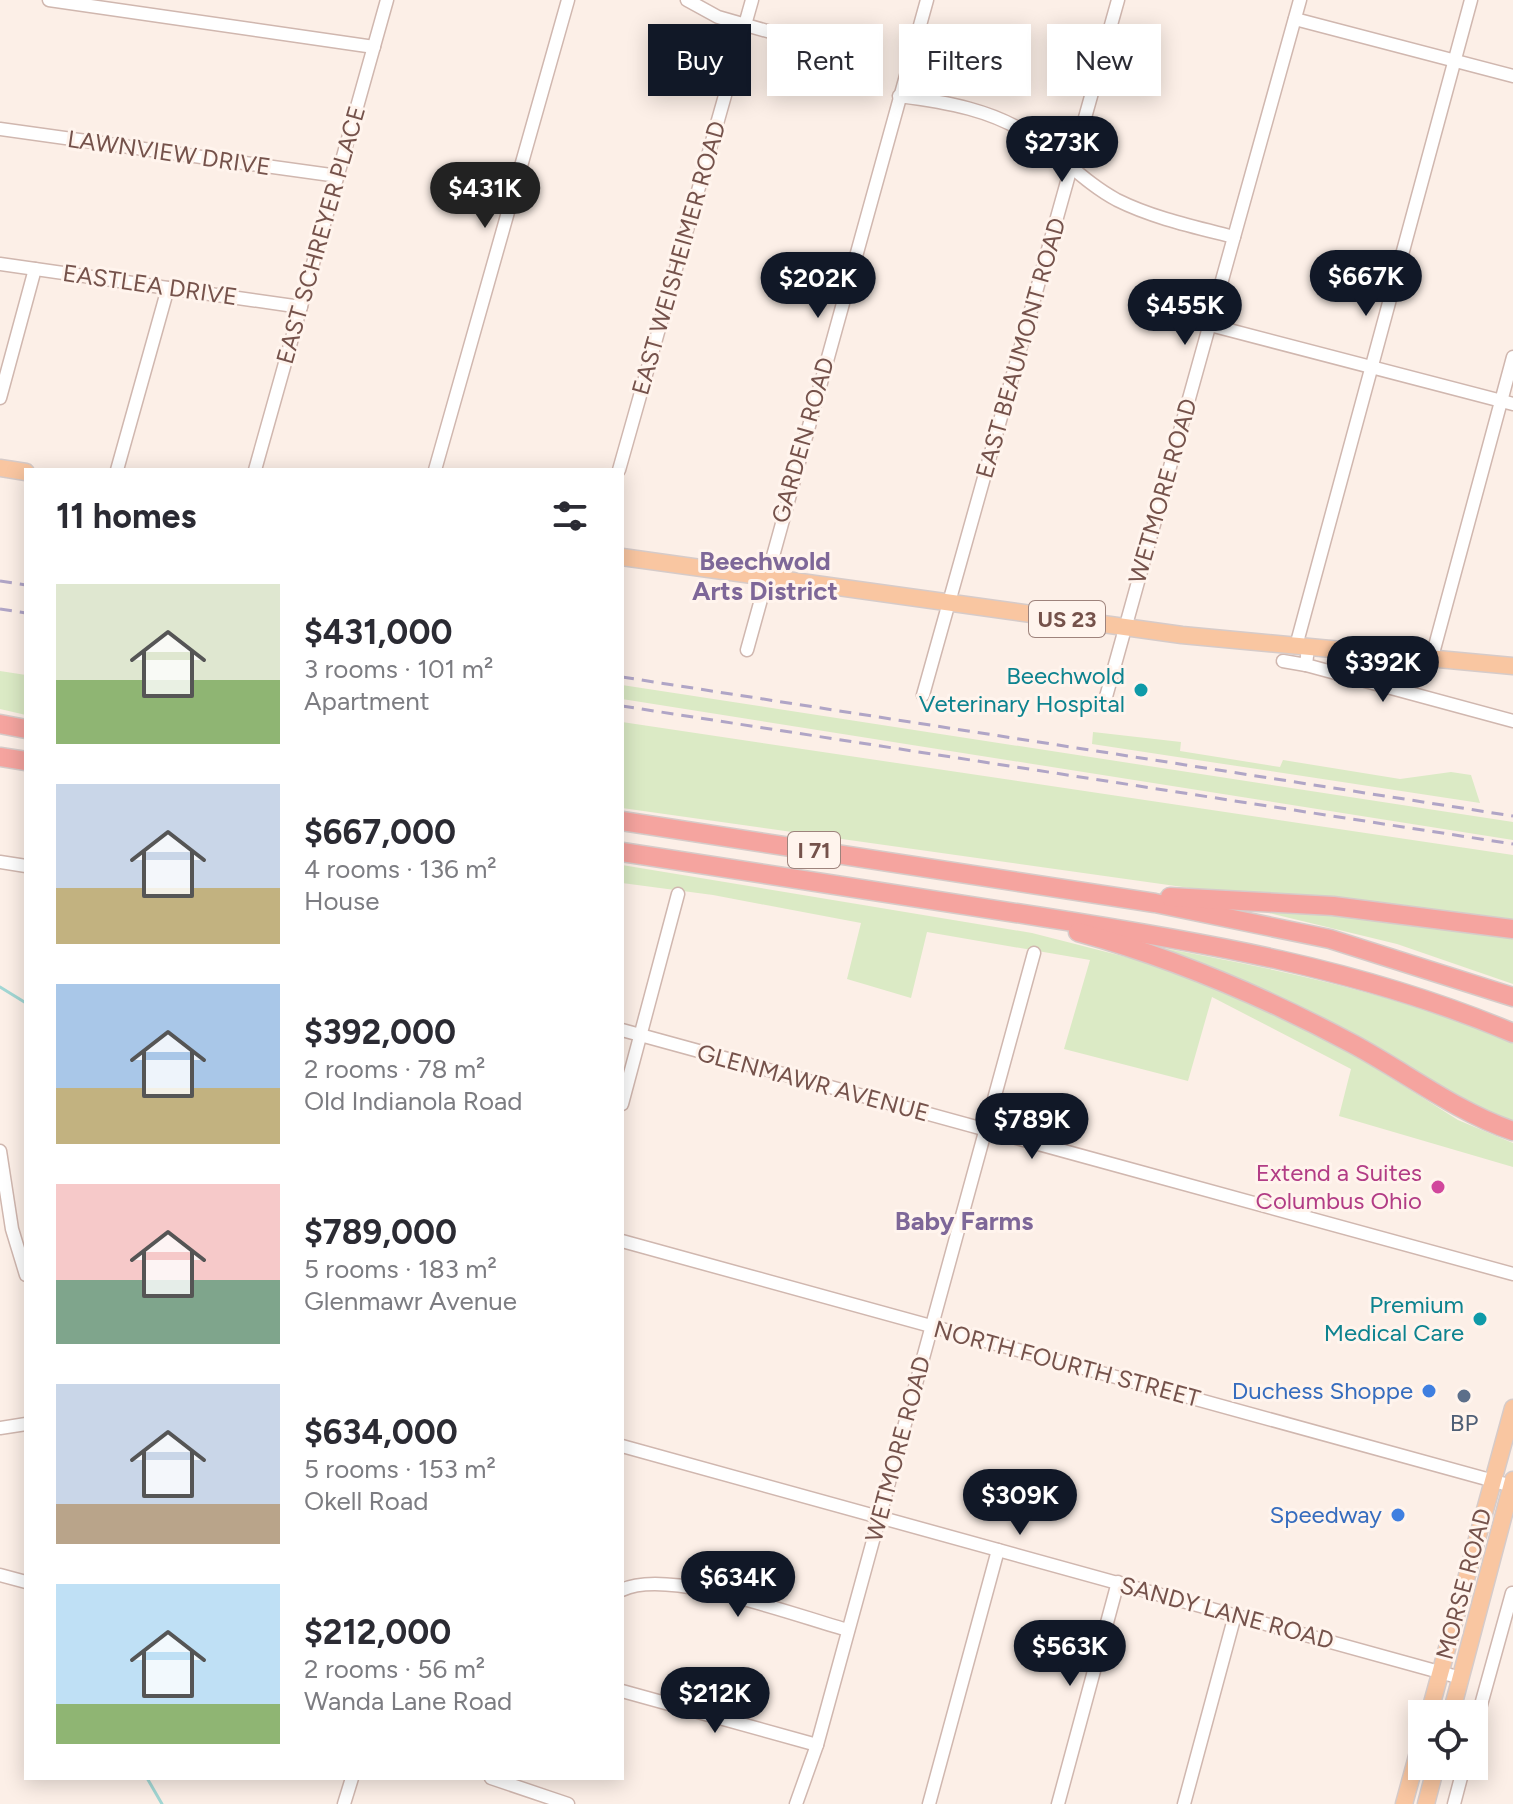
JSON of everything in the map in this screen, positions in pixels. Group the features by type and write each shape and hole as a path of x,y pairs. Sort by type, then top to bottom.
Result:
{"highway":[{"path":"0,724 24,729"},
{"path":"0,757 24,761"},
{"name":"I 71","path":"624,821 1108,896 1330,939 1513,997"},
{"name":"I 71","path":"624,852 1142,932 1323,968 1513,1033"},
{"path":"1108,896 1232,899 1333,906 1513,929"},
{"path":"1002,910 1090,935 1241,987 1356,1046 1474,1115 1513,1131"}],"main road":[{"path":"0,468 24,472"},
{"name":"US 23","path":"624,557 1125,627 1513,666"},
{"name":"MORSE ROAD","path":"1433,1700 1492,1481 1509,1436 1513,1408"},
{"name":"MORSE ROAD","path":"1455,1700 1512,1483"},
{"path":"1404,1804 1411,1780"},
{"path":"1426,1804 1432,1780"}],"street":[{"path":"49,0 374,47"},
{"name":"EAST SCHREYER PLACE","path":"256,468 387,0"},
{"path":"436,468 568,0"},
{"path":"687,0 718,17 739,24"},
{"name":"EAST WEISHEIMER ROAD","path":"746,24 752,0"},
{"name":"GARDEN ROAD","path":"920,24 927,0"},
{"name":"EAST BEAUMONT ROAD","path":"923,695 1118,0"},
{"name":"WETMORE ROAD","path":"1104,704 1300,0"},
{"path":"1306,665 1302,646 1371,367 1471,0"},
{"path":"1295,19 1513,76"},
{"name":"EAST WEISHEIMER ROAD","path":"620,468 725,96"},
{"path":"899,96 991,113 1034,138 1117,200 1171,220 1234,237"},
{"name":"GARDEN ROAD","path":"747,650 899,96"},
{"name":"LAWNVIEW DRIVE","path":"0,129 338,176"},
{"name":"EASTLEA DRIVE","path":"0,264 301,307"},
{"path":"0,398 35,269"},
{"path":"118,468 168,288"},
{"path":"1210,325 1507,402"},
{"path":"1432,657 1507,402 1513,357"},
{"path":"1283,661 1513,721"},
{"path":"0,862 24,866"},
{"path":"624,1097 678,894"},
{"name":"WETMORE ROAD","path":"796,1804 817,1745 1034,953"},
{"name":"GLENMAWR AVENUE","path":"624,1031 1513,1274"},
{"path":"0,1151 12,1229 24,1268"},
{"name":"NORTH FOURTH STREET","path":"624,1242 1492,1481 1512,1483"},
{"path":"0,1428 24,1424"},
{"name":"SANDY LANE ROAD","path":"624,1447 1461,1678"},
{"path":"929,1804 998,1550"},
{"path":"0,1575 24,1581"},
{"path":"624,1589 642,1582 679,1585 848,1630"},
{"path":"1058,1804 1118,1582"},
{"path":"1482,1700 1512,1593"},
{"path":"1184,1804 1235,1615"},
{"path":"624,1692 817,1745"},
{"path":"344,1804 351,1780"},
{"path":"497,1780 568,1804"},
{"path":"1454,1804 1460,1780"}],"green space":[{"path":"0,671 24,675 24,715 0,709"},
{"path":"624,685 1513,822 1513,840 624,699"},
{"path":"624,722 1513,855 1513,920 1397,905 1204,890 624,808"},
{"path":"1093,732 1181,742 1180,751 1280,767 1283,760 1400,779 1451,772 1471,775 1480,803 1092,744"},
{"path":"624,865 1032,933 1177,970 1318,1032 1458,1120 1513,1143 1513,1167 1339,1116 1351,1069 1212,997 1188,1081 1064,1049 1090,960 927,932 911,998 847,979 861,923 713,895 624,883"},
{"path":"1257,906 1513,933 1513,984 1397,944 1257,910"},
{"path":"1141,944 1283,972 1377,995 1513,1043 1513,1124 1490,1116 1295,1005 1222,973"}],"waterway":[{"path":"0,987 24,1002"},
{"path":"148,1780 162,1804"}],"railway":[{"path":"0,581 24,585"},
{"path":"0,609 24,613"},
{"path":"624,677 1513,816"},
{"path":"624,706 1513,844"}],"place":[{"name":"Beechwold Veterinary Hospital","path":"1141,690"},
{"name":"Extend a Suites Columbus Ohio","path":"1438,1187"},
{"name":"Premium Medical Care","path":"1480,1319"},
{"name":"Duchess Shoppe","path":"1429,1391"},
{"name":"BP","path":"1464,1396"},
{"name":"Speedway","path":"1398,1515"}],"district":[{"name":"Beechwold Arts District","path":"765,576"},
{"name":"Baby Farms","path":"964,1221"}]}
